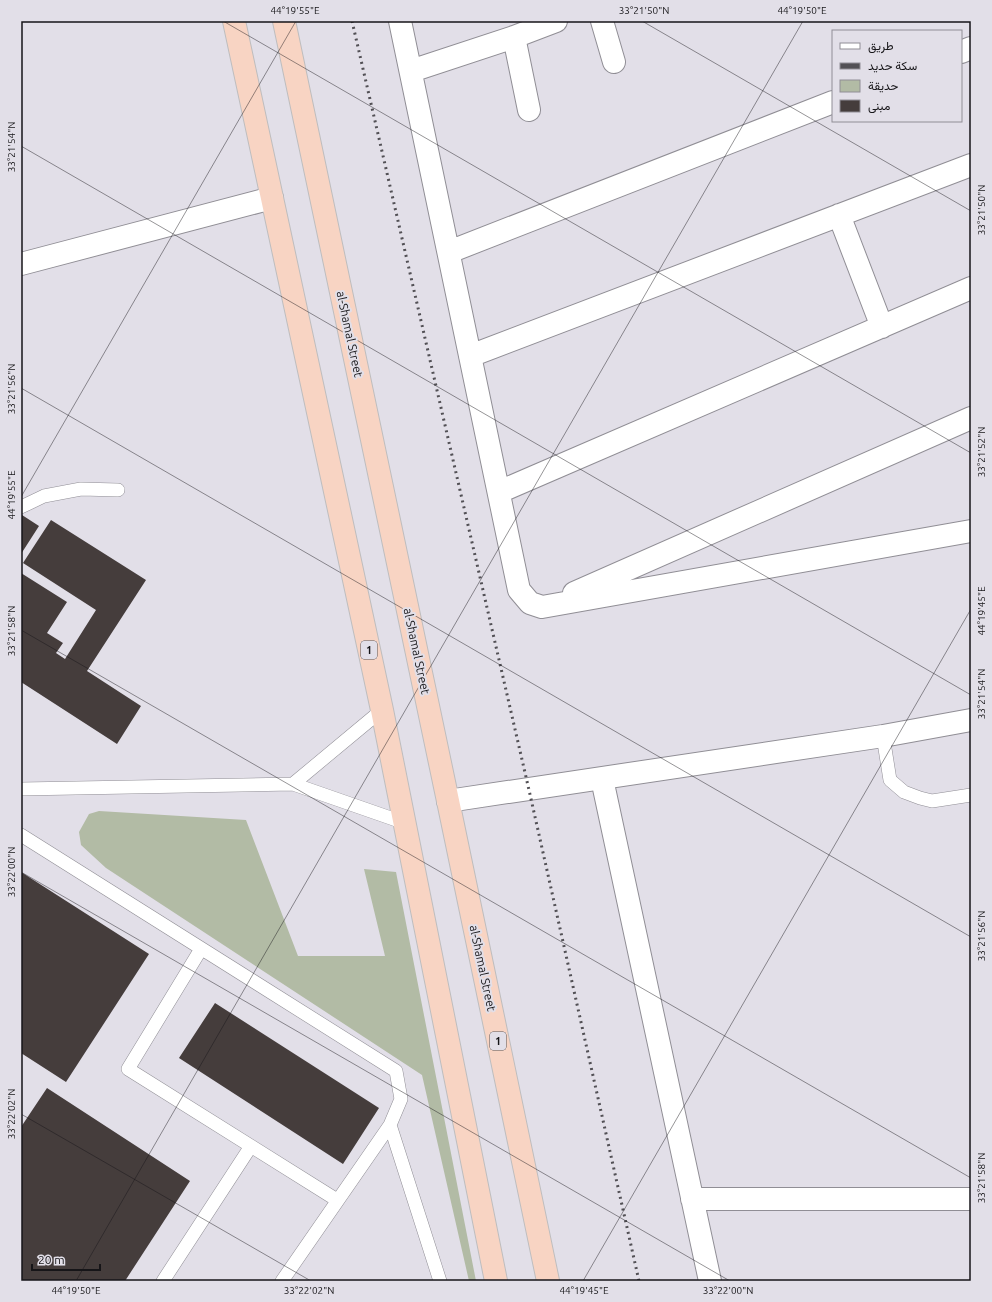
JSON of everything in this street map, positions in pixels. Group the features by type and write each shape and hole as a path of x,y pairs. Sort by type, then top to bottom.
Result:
{"highway":[{"name":"1","path":"234,21 382,710 496,1281"},
{"name":"al-Shamal Street","path":"284,21 548,1281"}],"street":[{"path":"400,21 519,590 530,602 542,607 971,531"},
{"path":"411,71 514,37 556,21"},
{"path":"602,21 614,62"},
{"path":"514,37 529,110"},
{"path":"449,252 832,102"},
{"path":"470,356 971,165"},
{"path":"21,264 272,198"},
{"path":"839,215 882,327"},
{"path":"499,492 971,288"},
{"path":"542,607 971,418"},
{"path":"448,801 883,736 971,720"},
{"path":"602,779 710,1281"},
{"path":"692,1199 971,1199"}],"lane":[{"path":"21,507 44,496 81,488 118,490"},
{"path":"293,784 382,710"},
{"path":"883,736 890,780 904,792 932,801 971,795"},
{"path":"21,789 293,784 405,823"},
{"path":"21,835 396,1072 401,1099 390,1125 282,1281"},
{"path":"202,949 128,1069 337,1200"},
{"path":"390,1125 440,1281"},
{"path":"163,1281 250,1146"}],"green space":[{"path":"99,811 246,820 298,956 385,956 364,869 396,872 476,1281 469,1281 422,1075 106,868 81,845 79,832 89,814"}],"building":[{"path":"22,515 39,526 21,554 21,516"},
{"path":"51,520 146,580 87,671 141,706 117,744 21,682 21,573 67,602 47,633 63,643 56,653 65,659 96,610 23,563"},
{"path":"21,872 149,954 66,1082 21,1053"},
{"path":"215,1003 379,1108 343,1164 179,1058"},
{"path":"47,1088 190,1181 125,1281 21,1281 21,1127"}],"railway":[{"path":"352,21 529,790 639,1281"}]}
